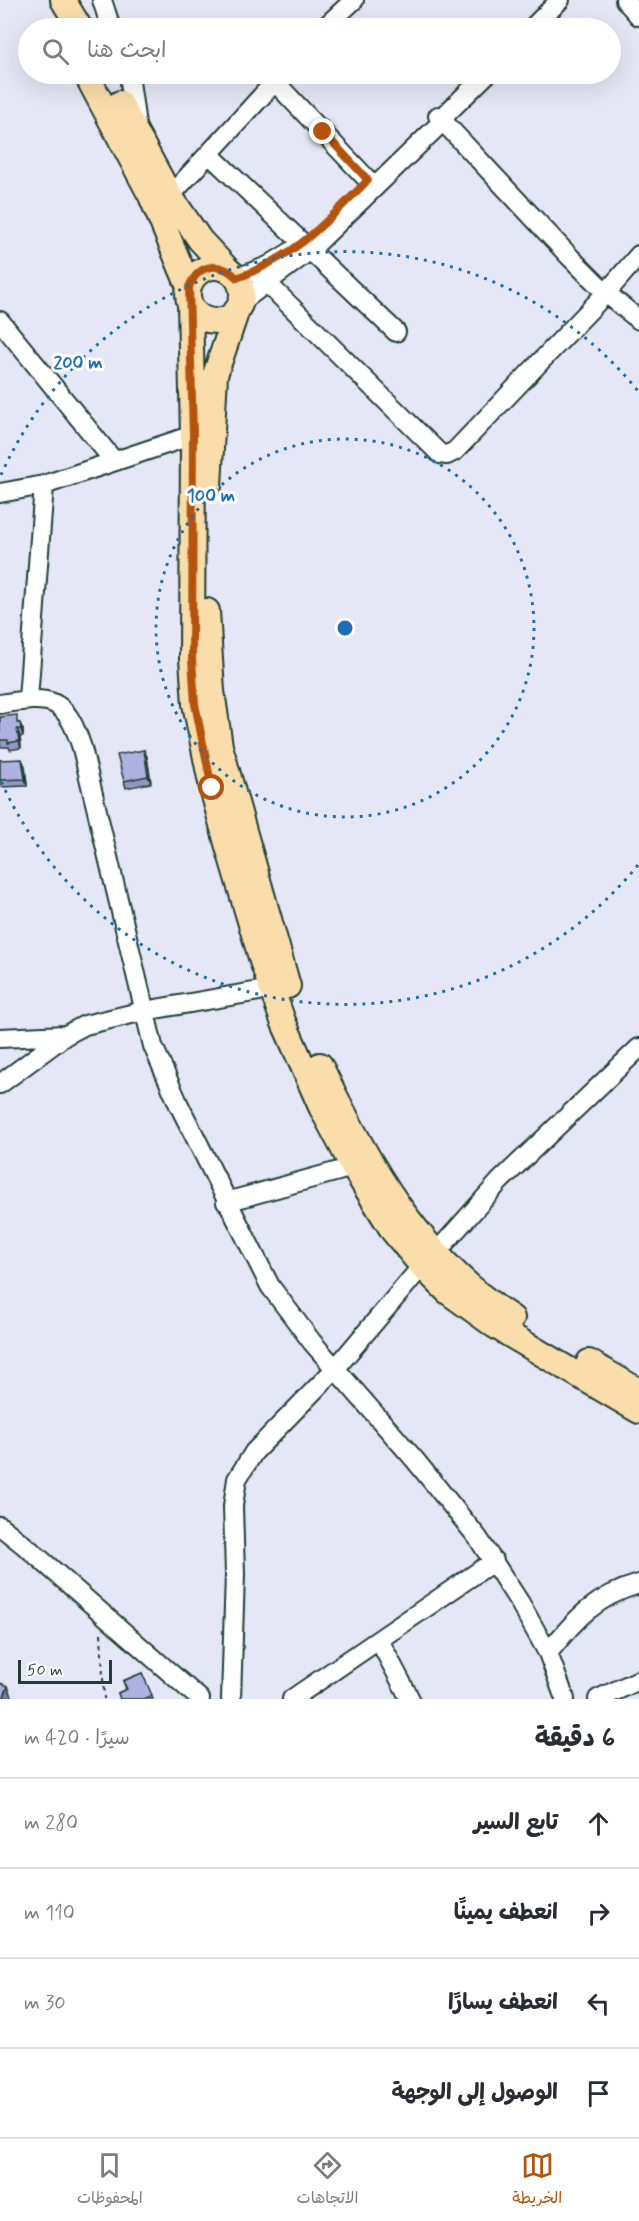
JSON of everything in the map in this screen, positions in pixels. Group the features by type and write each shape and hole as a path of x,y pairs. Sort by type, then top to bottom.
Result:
{"main road":[{"path":"45,0 55,18"},
{"path":"63,0 74,18"},
{"path":"91,84 151,196 200,316 215,320 224,319 239,306"},
{"path":"110,84 170,196 200,240 233,274 242,294 215,375 209,457 207,610 212,691 220,746 281,966 312,1047 342,1111 448,1292 495,1326 639,1411"},
{"path":"233,274 216,267 208,268 196,275 190,296 193,435 192,659 195,704 215,798 271,989 317,1097 353,1167 393,1231 428,1260 464,1282 496,1308 527,1328 639,1390"}],"street":[{"path":"102,0 108,18"},
{"path":"335,18 354,0"},
{"path":"542,18 560,0"},
{"path":"625,0 639,16"},
{"path":"130,84 137,132"},
{"path":"170,196 273,84"},
{"path":"284,84 368,180"},
{"path":"239,306 268,284 477,84"},
{"path":"233,274 268,266 306,248 368,180 443,116"},
{"path":"443,116 523,207 606,293 639,320"},
{"path":"209,154 396,332"},
{"path":"268,284 440,454 447,455 455,451 606,293 639,255"},
{"path":"0,321 114,461"},
{"path":"0,493 44,484 193,435"},
{"path":"28,699 44,484"},
{"path":"0,704 28,699 45,699 63,709 72,720 159,1063 226,1202 278,1298 334,1369 437,1486 478,1538 548,1653 565,1699"},
{"path":"0,1084 66,1035 85,1024 144,1011 271,989"},
{"path":"0,1038 66,1035"},
{"path":"231,1699 235,1487 242,1469 254,1452 334,1369 500,1181 639,1048"},
{"path":"226,1202 353,1167"},
{"path":"0,1526 200,1699"},
{"path":"292,1699 494,1562"},
{"path":"548,1653 580,1615 593,1604 608,1595 639,1584"},
{"path":"379,1640 411,1699"},
{"path":"598,1699 639,1680"}],"path":[{"path":"99,1612 104,1699"}],"building":[{"path":"17,715 17,723 20,723 21,729 17,729 19,741 8,743 8,740 0,740 0,717"},
{"path":"144,750 148,776 124,781 117,755"},
{"path":"22,759 25,779 0,780 0,760"},
{"path":"142,1673 152,1695 143,1699 120,1699 118,1693 127,1689 123,1681"},
{"path":"0,1683 8,1686 3,1699 0,1699"}],"route":[{"path":"212,788 195,704 193,681 193,435 189,287 196,275 208,268 223,268 237,278 279,260 310,238 368,180 323,132"}]}
